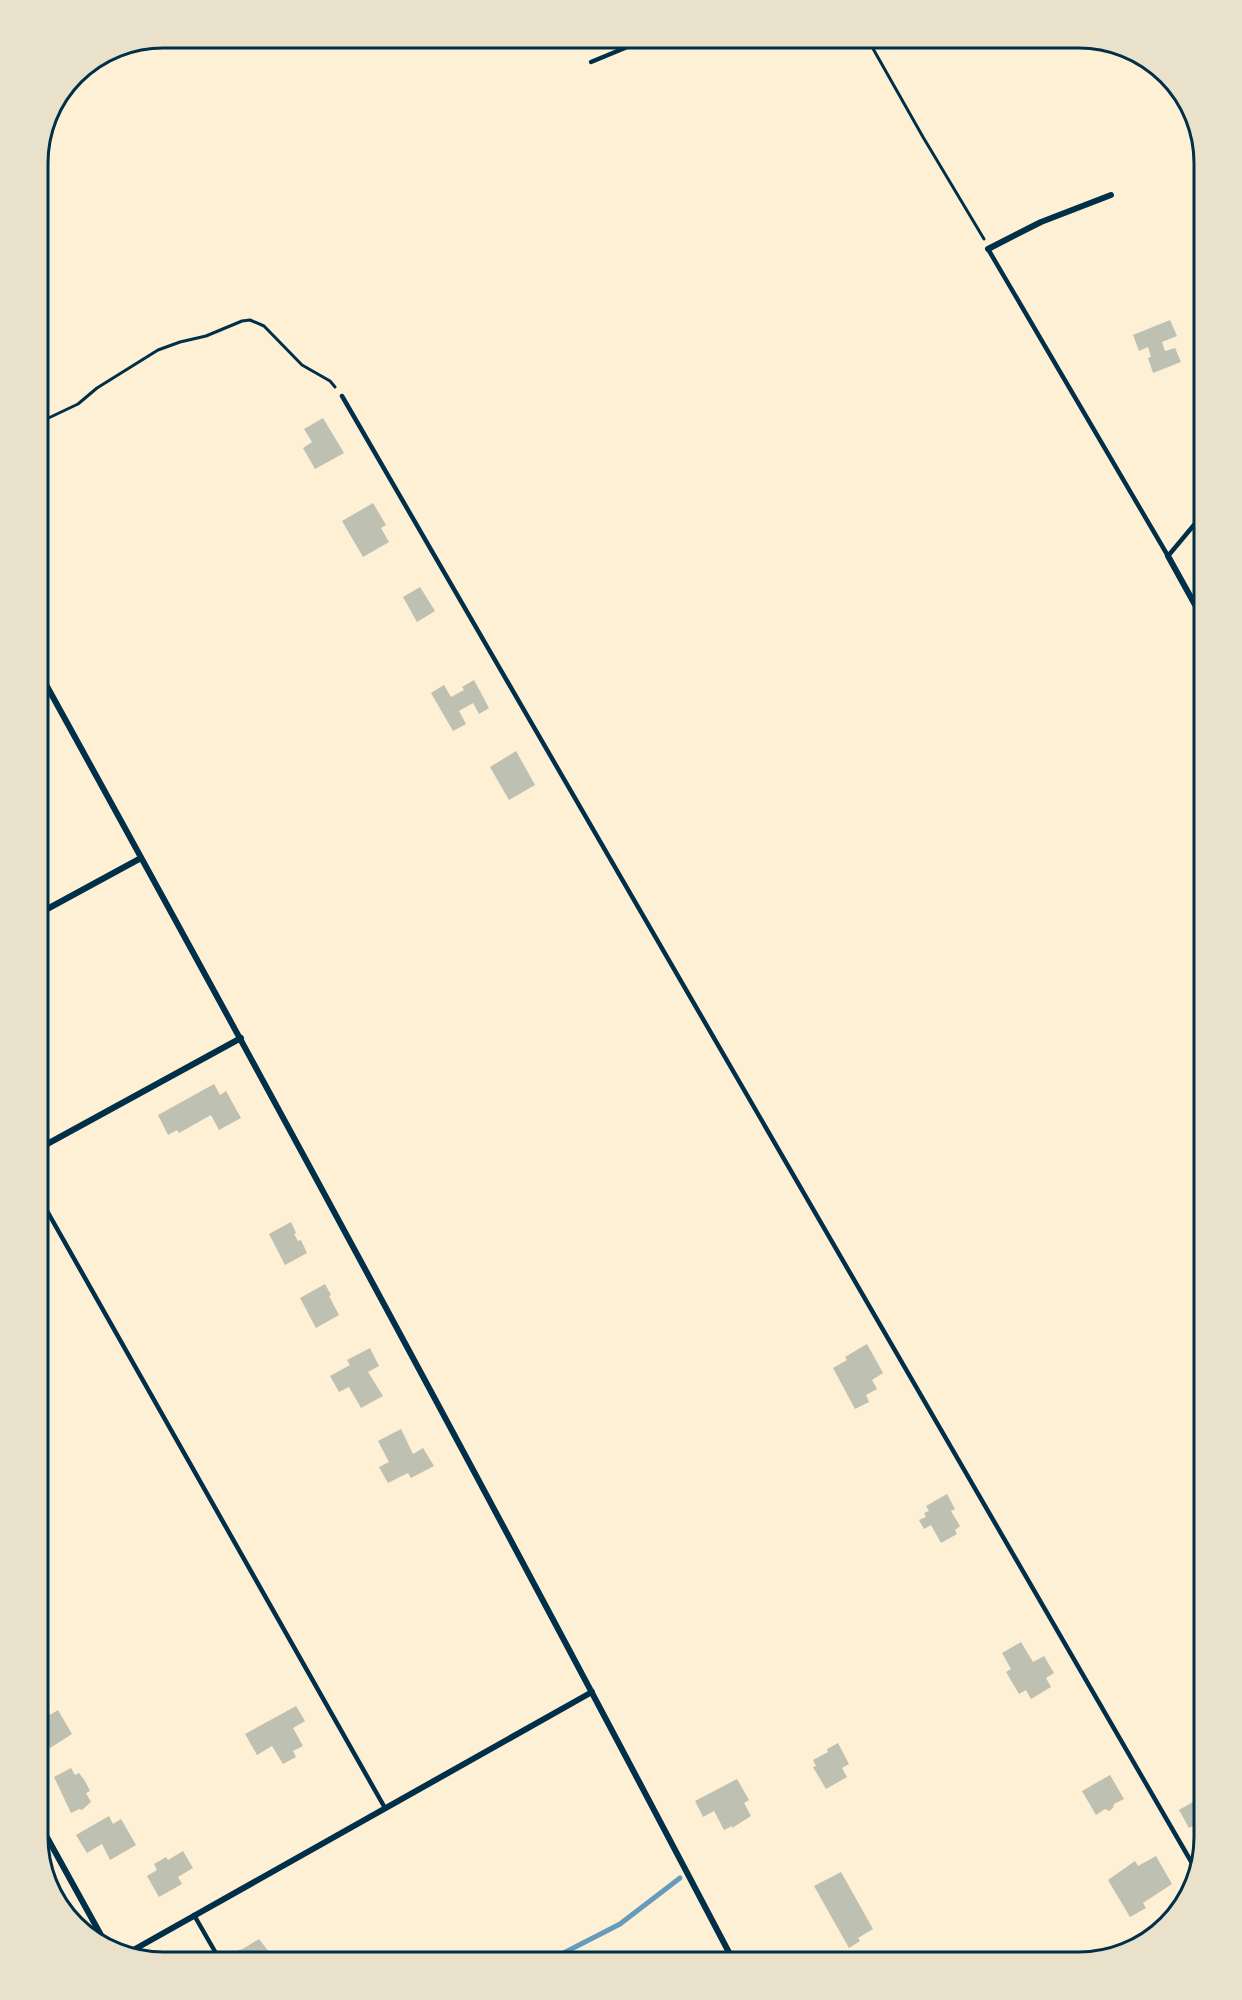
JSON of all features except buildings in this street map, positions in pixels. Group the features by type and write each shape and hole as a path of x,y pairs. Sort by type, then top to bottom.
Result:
{"street":[{"path":"988,249 1041,222 1112,195"},
{"path":"1168,556 1194,603"},
{"path":"48,688 241,1038 729,1952"},
{"path":"48,909 141,858"},
{"path":"48,1144 241,1038"},
{"path":"136,1949 592,1692"},
{"path":"48,1839 100,1934"}],"lane":[{"path":"591,62 625,48"},
{"path":"988,249 1168,556 1194,525"},
{"path":"342,396 1191,1862"},
{"path":"48,1213 385,1808"},
{"path":"194,1916 214,1952"}],"path":[{"path":"873,48 988,249"},
{"path":"48,418 78,404 97,388 158,350 206,336 234,323 250,320 264,326 302,365 330,381 342,396"}],"waterway":[{"path":"565,1952 620,1924 680,1878"}]}
